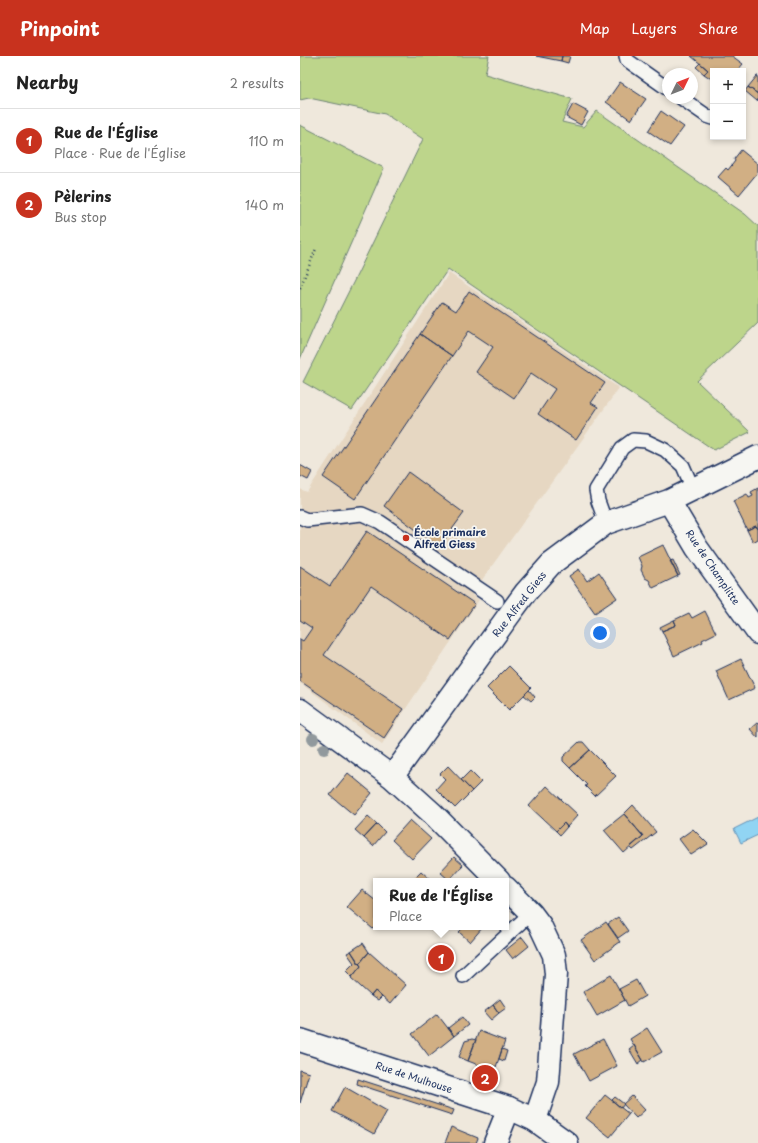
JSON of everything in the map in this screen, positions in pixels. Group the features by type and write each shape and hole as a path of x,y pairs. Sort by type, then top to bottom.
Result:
{"street":[{"name":"Rue Alfred Giess","path":"392,777 526,592 551,564 606,522 669,501 758,457"},
{"name":"Rue de Champlitte","path":"669,501 698,548 758,633"},
{"path":"300,710 392,777 433,814 497,878"},
{"path":"509,891 531,913 540,925 554,955 556,974 548,1082 535,1120"},
{"name":"Rue de Mulhouse","path":"300,1040 509,1108 535,1120 567,1143"},
{"path":"495,1143 509,1108"}],"lane":[{"path":"626,56 628,60 662,85"},
{"path":"690,104 710,117"},
{"path":"606,522 598,501 596,490 622,448 633,440 646,441 665,450 683,466 693,489"},
{"path":"300,517 307,520 362,514 380,522 497,601"},
{"path":"463,976 531,913"}],"path":[{"path":"300,288 316,249"}],"shaded area":[{"name":"École primaire Alfred Giess","path":"449,273 619,388 479,584 472,595 479,600 382,744 300,683 300,489 307,492"}],"green space":[{"path":"300,56 489,56 485,74 572,99 562,122 583,127 597,111 745,214 758,226 758,323 697,381 750,432 714,450 448,269 352,410 303,382 423,139 385,114 309,98 300,100"},
{"path":"300,125 384,168 300,359"}],"water":[{"path":"758,817 758,835 741,843 734,829"}],"building":[{"path":"536,56 562,56 561,61"},
{"path":"562,56 570,56 568,63 561,61"},
{"path":"691,56 732,56 743,64 740,68 710,68 710,78 704,74 708,70"},
{"path":"700,63 708,70 704,74 696,67"},
{"path":"758,76 758,94 748,87"},
{"path":"620,82 646,99 631,120 606,102"},
{"path":"748,87 758,94 758,100 757,101 746,92"},
{"path":"573,104 588,112 581,125 566,117"},
{"path":"661,111 684,127 670,146 648,131"},
{"path":"741,150 758,164 758,172 739,195 718,177 726,168 728,170"},
{"path":"469,291 605,383 591,403 598,407 576,440 538,414 555,389 531,373 514,398 476,372 493,347 469,331 452,356 420,334 442,302 456,311"},
{"path":"420,334 452,356 355,499 323,477"},
{"path":"300,465 312,472 308,480 300,476"},
{"path":"408,472 464,513 439,547 384,506"},
{"path":"758,488 758,529 756,526 747,530 733,501 747,494 749,498 753,496 751,492"},
{"path":"756,526 758,529 758,539 753,542 747,530"},
{"path":"367,531 475,604 450,640 371,586 324,655 403,709 384,738 300,681 300,639 303,641 312,628 300,620 300,566 330,586"},
{"path":"663,545 678,576 653,588 641,570 642,566 638,557"},
{"path":"673,560 680,575 678,576 670,561"},
{"path":"579,569 587,581 599,572 617,598 595,613 569,576"},
{"path":"705,611 716,633 702,640 703,642 674,656 662,631 676,625 674,620 689,613 692,618"},
{"path":"674,620 676,625 662,631 660,627"},
{"path":"741,659 755,688 729,700 716,671"},
{"path":"509,666 531,688 509,710 487,688"},
{"path":"529,690 535,697 531,701 524,695"},
{"path":"758,722 758,738 750,729"},
{"path":"579,742 583,742 590,750 570,768 563,761 563,757"},
{"path":"590,750 616,776 595,796 585,786 587,785 570,768"},
{"path":"448,766 472,791 455,808 436,789 445,779 440,774"},
{"path":"470,771 481,782 472,791 461,780"},
{"path":"348,773 372,793 354,815 330,795"},
{"path":"547,786 578,815 567,827 564,823 556,831 529,806"},
{"path":"633,805 656,832 633,850 630,847 643,836 624,814"},
{"path":"624,814 643,836 624,853 604,830"},
{"path":"368,816 377,824 364,838 355,830"},
{"path":"410,820 431,839 412,859 392,840"},
{"path":"564,823 567,827 560,835 556,831"},
{"path":"377,824 385,832 373,846 364,838"},
{"path":"693,829 708,844 691,855 679,839"},
{"path":"454,857 463,865 451,878 447,878 440,872"},
{"path":"421,871 429,878 414,878"},
{"path":"362,890 373,899 373,929 347,907"},
{"path":"618,917 628,931 618,938 608,924"},
{"path":"606,922 620,942 595,960 581,940"},
{"path":"461,930 480,930 470,942 459,932"},
{"path":"522,937 529,946 513,959 506,950"},
{"path":"363,943 369,952 359,964 351,951"},
{"path":"441,949 450,957 441,967 432,958"},
{"path":"351,951 361,966 352,977 346,971 354,963 347,953"},
{"path":"369,952 406,985 390,1004 375,991 371,996 351,978 361,966 359,964"},
{"path":"611,975 625,1000 597,1016 583,992"},
{"path":"636,980 645,996 628,1006 619,989"},
{"path":"375,991 382,997 378,1001 371,996"},
{"path":"500,999 506,1008 499,1013 493,1005"},
{"path":"493,1005 499,1013 491,1020 484,1012"},
{"path":"437,1014 454,1036 429,1056 412,1034"},
{"path":"462,1017 468,1025 454,1036 448,1028"},
{"path":"647,1028 662,1052 644,1062 630,1039"},
{"path":"479,1031 505,1041 496,1067 485,1063 484,1067 468,1061"},
{"path":"472,1039 476,1040 468,1061 459,1057 465,1041"},
{"path":"603,1039 617,1066 589,1081 574,1054"},
{"path":"634,1045 643,1060 638,1064 629,1049"},
{"path":"502,1049 507,1051 504,1061 499,1059"},
{"path":"300,1070 309,1073 300,1103"},
{"path":"358,1079 454,1110 452,1115 357,1084"},
{"path":"345,1087 387,1111 374,1134 332,1111"},
{"path":"605,1095 629,1114 610,1137 586,1118"},
{"path":"632,1096 645,1110 636,1118 623,1104"},
{"path":"615,1097 624,1104 621,1108 612,1100"},
{"path":"451,1127 478,1138 476,1143 445,1143"}],"place":[{"name":"École primaire Alfred Giess","path":"406,538"},
{"name":"Rue de l'Église","path":"441,958"},
{"name":"Pèlerins","path":"485,1078"}]}
